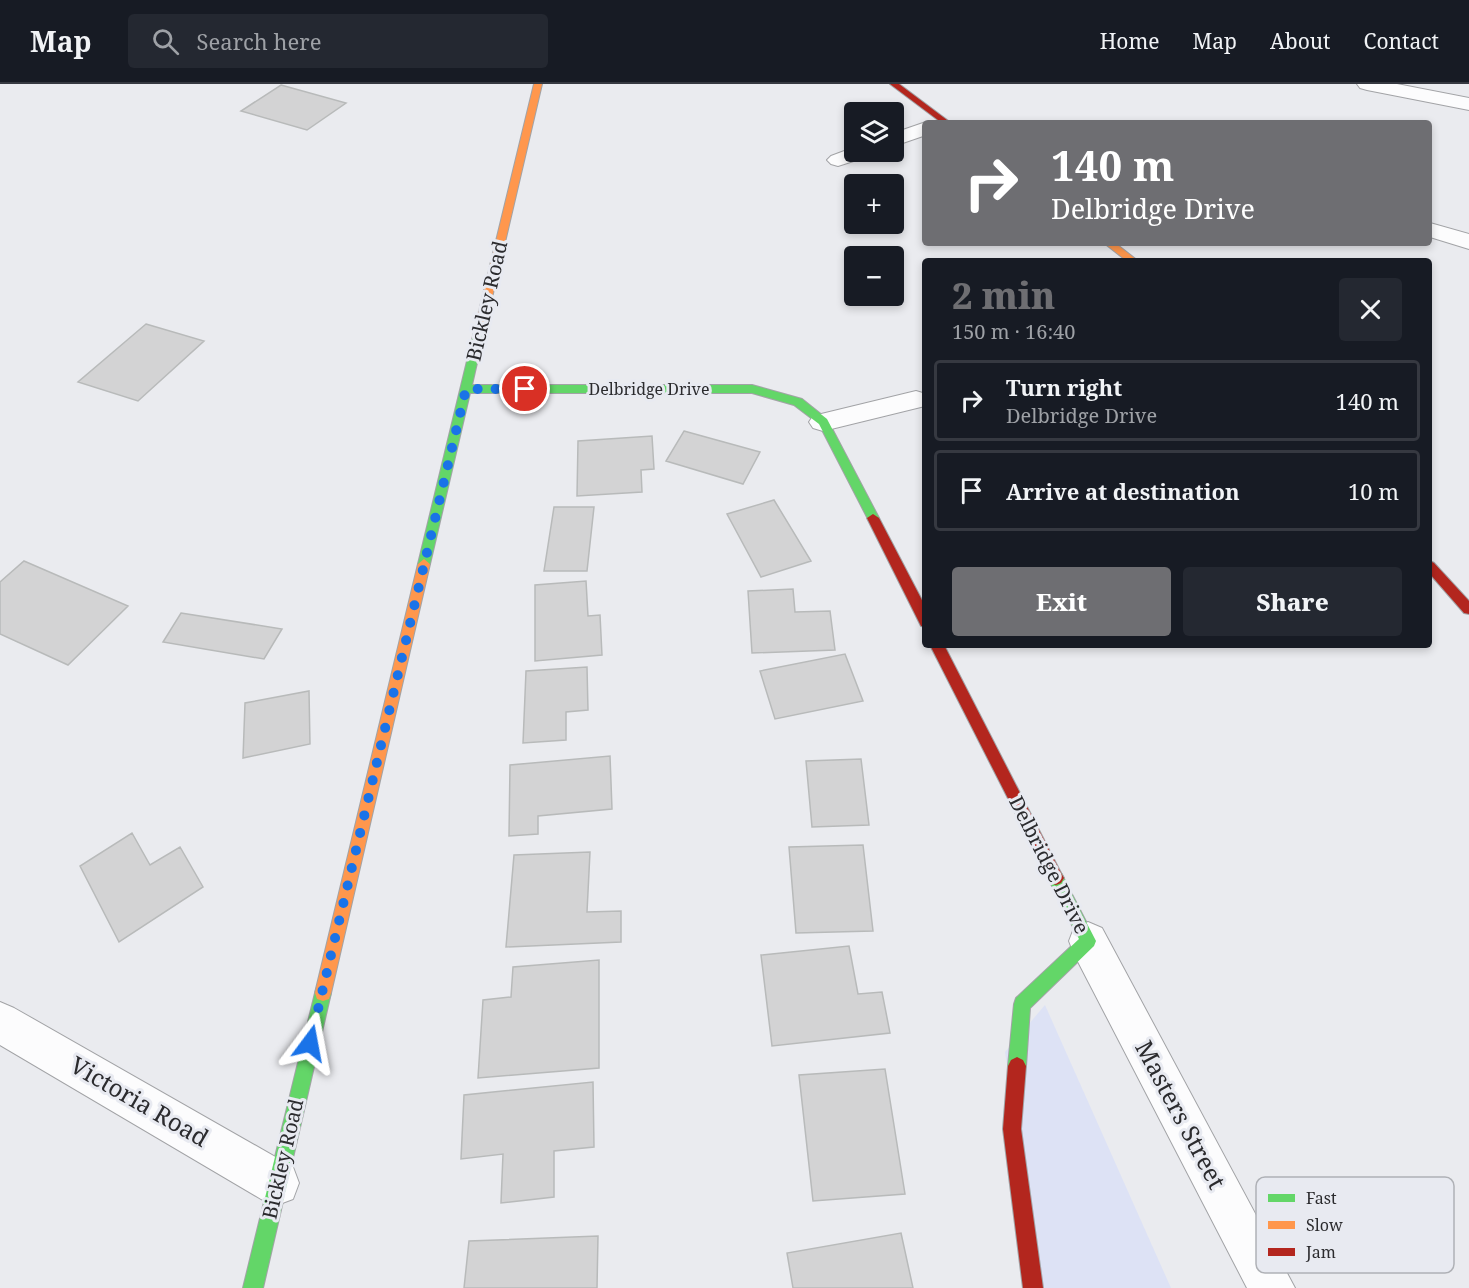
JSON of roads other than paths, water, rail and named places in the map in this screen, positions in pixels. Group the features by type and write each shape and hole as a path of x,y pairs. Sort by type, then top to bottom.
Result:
{"street":[{"name":"Bickley Road","path":"253,1288 538,84"},
{"path":"894,84 934,120"},
{"path":"1367,84 1469,104"},
{"path":"904,136 922,130"},
{"path":"838,160 844,158"},
{"path":"1432,230 1442,231 1469,242"},
{"path":"1113,246 1129,258"},
{"name":"Delbridge Drive","path":"466,389 752,389 798,402 823,422 922,614"},
{"path":"823,422 916,400"},
{"path":"1432,568 1469,609"},
{"name":"Delbridge Drive","path":"939,648 1088,941 1022,1004 1012,1129 1033,1288"},
{"name":"Masters Street","path":"1088,941 1256,1258"},
{"name":"Victoria Road","path":"0,1022 277,1183"},
{"name":"Masters Street","path":"1264,1273 1272,1288"}]}
